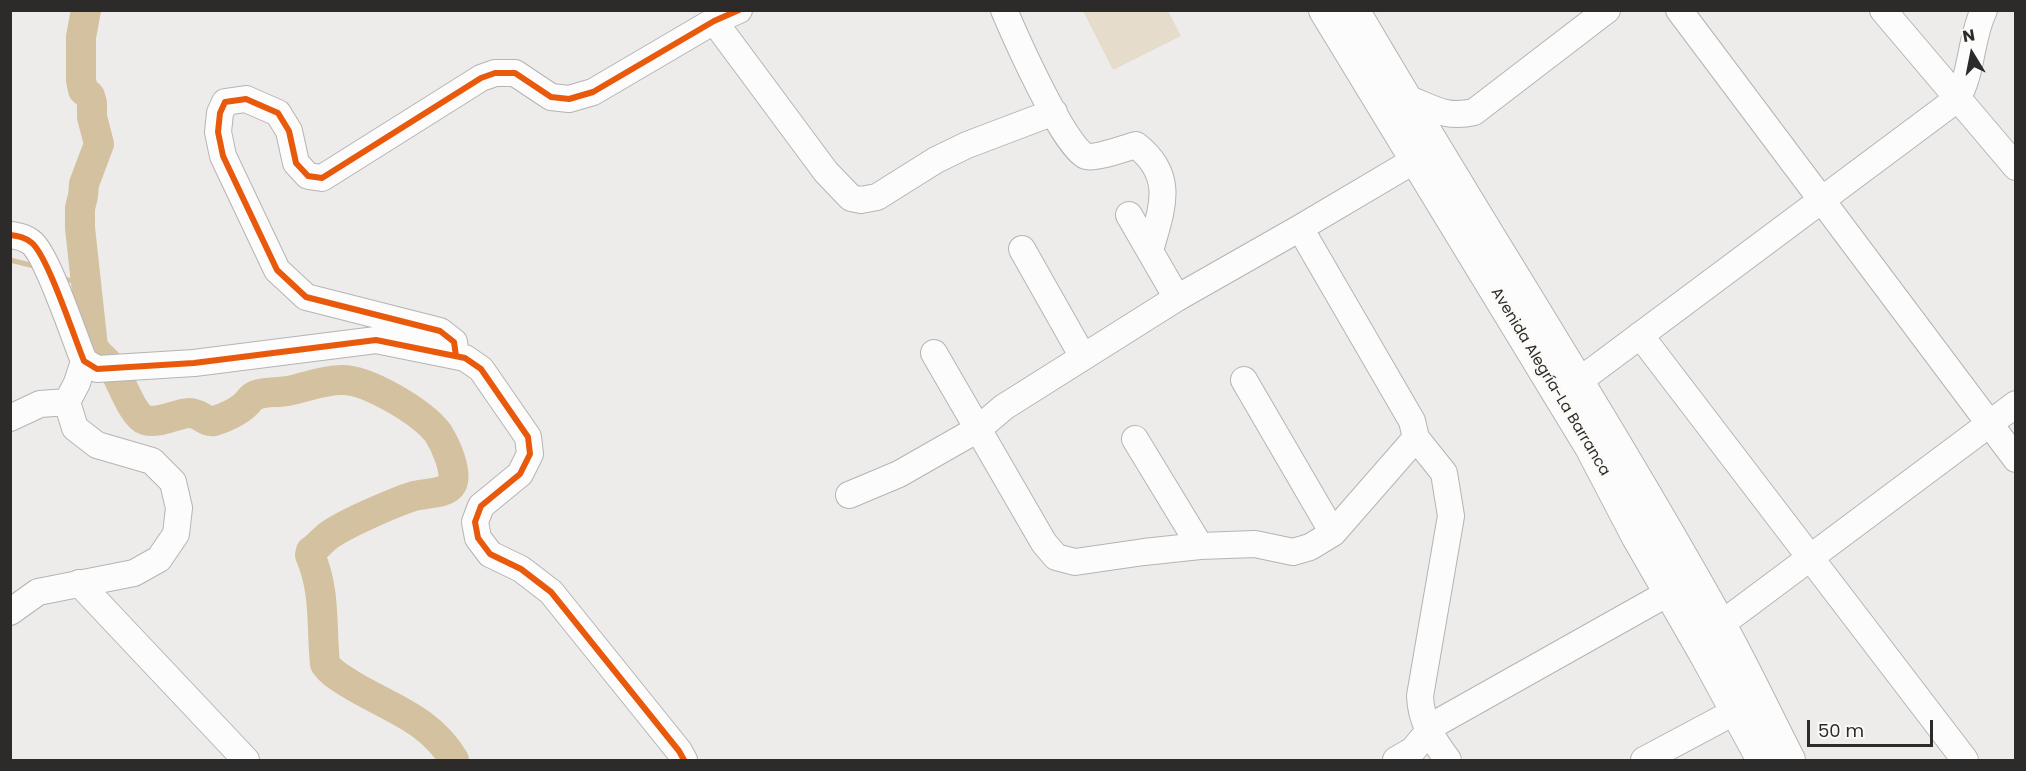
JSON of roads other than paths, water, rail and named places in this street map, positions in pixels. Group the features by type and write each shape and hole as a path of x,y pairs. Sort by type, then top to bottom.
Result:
{"main road":[{"name":"Avenida Alegría-La Barranca","path":"1325,10 1415,160 1569,387 1591,447 1670,592 1708,631"},
{"name":"Avenida Alegría-La Barranca","path":"1353,10 1708,631 1748,707 1789,760"},
{"name":"Avenida Alegría-La Barranca","path":"1748,707 1763,760"}],"street":[{"path":"456,356 454,342 440,331 306,297 277,270 223,156 218,132 220,113 225,102 246,99 278,113 289,131 296,163 308,176 322,178 481,78 495,73 515,73 551,97 569,99 593,93 714,21 739,10"},
{"path":"1004,10 1029,66 1071,143 1085,156 1093,157 1136,145 1155,166 1163,187 1162,205 1150,252"},
{"path":"1373,91 1404,97 1424,107 1455,116 1474,112 1607,10"},
{"path":"1679,10 2016,459"},
{"path":"1883,10 2016,167"},
{"path":"1569,387 1957,99 1966,83 1977,25 1984,10"},
{"path":"714,21 826,172 851,198 861,200 876,197 936,160 967,145 1054,112"},
{"path":"849,495 898,474 978,429 1004,407 1177,298 1415,160"},
{"path":"1129,215 1177,298"},
{"path":"1300,228 1412,421 1416,438 1444,473 1451,516 1420,707 1428,733 1448,760"},
{"path":"10,235 21,236 33,244 48,269 84,361 97,369 194,363 376,340 465,358 481,369 528,437 530,454 520,474 481,506 475,522 478,538 490,554 521,569 551,592 684,760"},
{"path":"1022,249 1083,357"},
{"path":"1640,334 1965,760"},
{"path":"934,353 1044,543 1056,557 1075,562 1200,546 1255,544 1293,552 1310,547 1333,533 1416,438"},
{"path":"10,612 38,592 134,573 159,559 176,534 179,508 172,482 152,461 97,445 75,428 67,402 77,384 84,361"},
{"path":"1244,380 1333,533"},
{"path":"10,418 40,404 67,402"},
{"path":"1708,631 2016,404"},
{"path":"1135,439 1200,546"},
{"path":"79,583 246,760"},
{"path":"1396,760 1413,750 1435,724 1670,592"},
{"path":"1644,760 1748,707"}],"waterway":[{"path":"86,10 81,37 81,80 83,90 90,96 92,103 92,117 99,144 84,184 80,208 80,228 93,347 114,370 136,412 145,420 156,421 189,413 214,421 236,412 256,395 341,380 365,385 393,398 420,416 438,433 452,465 452,484 446,490 414,496 357,520 328,536 311,551 310,555 321,596 325,664 333,673 350,684 420,724 433,734 454,760"},
{"path":"10,260 38,267"},
{"path":"63,277 67,280 86,281"}]}
